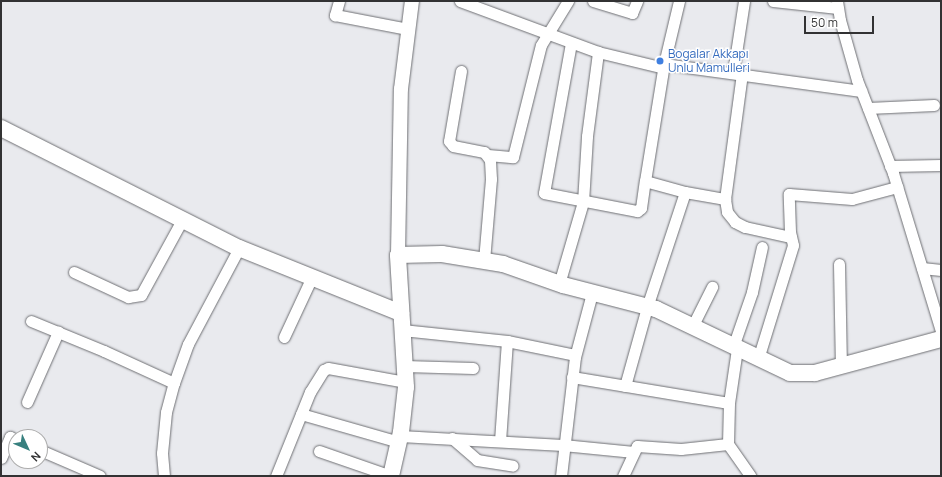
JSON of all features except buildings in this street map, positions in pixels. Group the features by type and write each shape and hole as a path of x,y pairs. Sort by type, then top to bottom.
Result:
{"main road":[{"path":"1,128 239,248 401,312"},
{"path":"391,476 399,439 405,374 398,255 442,254 503,264 559,284 646,307 790,373 816,373 941,339"}],"street":[{"path":"338,1 334,15 408,29"},
{"path":"398,255 401,89 412,1"},
{"path":"460,1 598,52 664,66 738,73 790,84 861,91"},
{"path":"462,71 450,141 453,146 484,152 488,155 513,157 541,45 568,1"},
{"path":"593,1 632,13 637,1"},
{"path":"572,43 544,193 583,202 637,211 641,208 664,66 679,1"},
{"path":"744,1 725,199 727,212 735,222 745,227 791,237"},
{"path":"773,1 838,4 861,91 890,166 941,331"},
{"path":"559,284 583,202 587,136 598,52"},
{"path":"868,108 934,105"},
{"path":"484,261 491,179 488,155"},
{"path":"890,166 941,165"},
{"path":"645,181 685,192 725,199"},
{"path":"758,358 793,245 791,237 790,194 852,199 897,187"},
{"path":"625,386 646,307 685,192"},
{"path":"74,272 128,297 141,295 182,220"},
{"path":"750,476 728,444 729,402 735,348 752,292 762,247"},
{"path":"163,476 162,453 166,412 174,383 188,344 239,248"},
{"path":"839,264 841,366"},
{"path":"922,268 941,270"},
{"path":"284,337 312,277"},
{"path":"692,327 712,287"},
{"path":"561,476 563,445 575,355 592,293"},
{"path":"31,322 58,332 174,383"},
{"path":"402,330 507,341 575,355"},
{"path":"27,402 58,332"},
{"path":"500,440 507,341"},
{"path":"276,476 310,392 328,368 405,374 473,368"},
{"path":"572,377 729,402"},
{"path":"301,414 399,439 452,438 500,440 634,452"},
{"path":"452,438 477,460 513,466"},
{"path":"1,458 8,442"},
{"path":"623,476 637,446 681,449 728,444"},
{"path":"319,451 391,476"},
{"path":"48,453 100,476"}],"place":[{"name":"Bogalar Akkapı Unlu Mamulleri","path":"660,61"}]}
